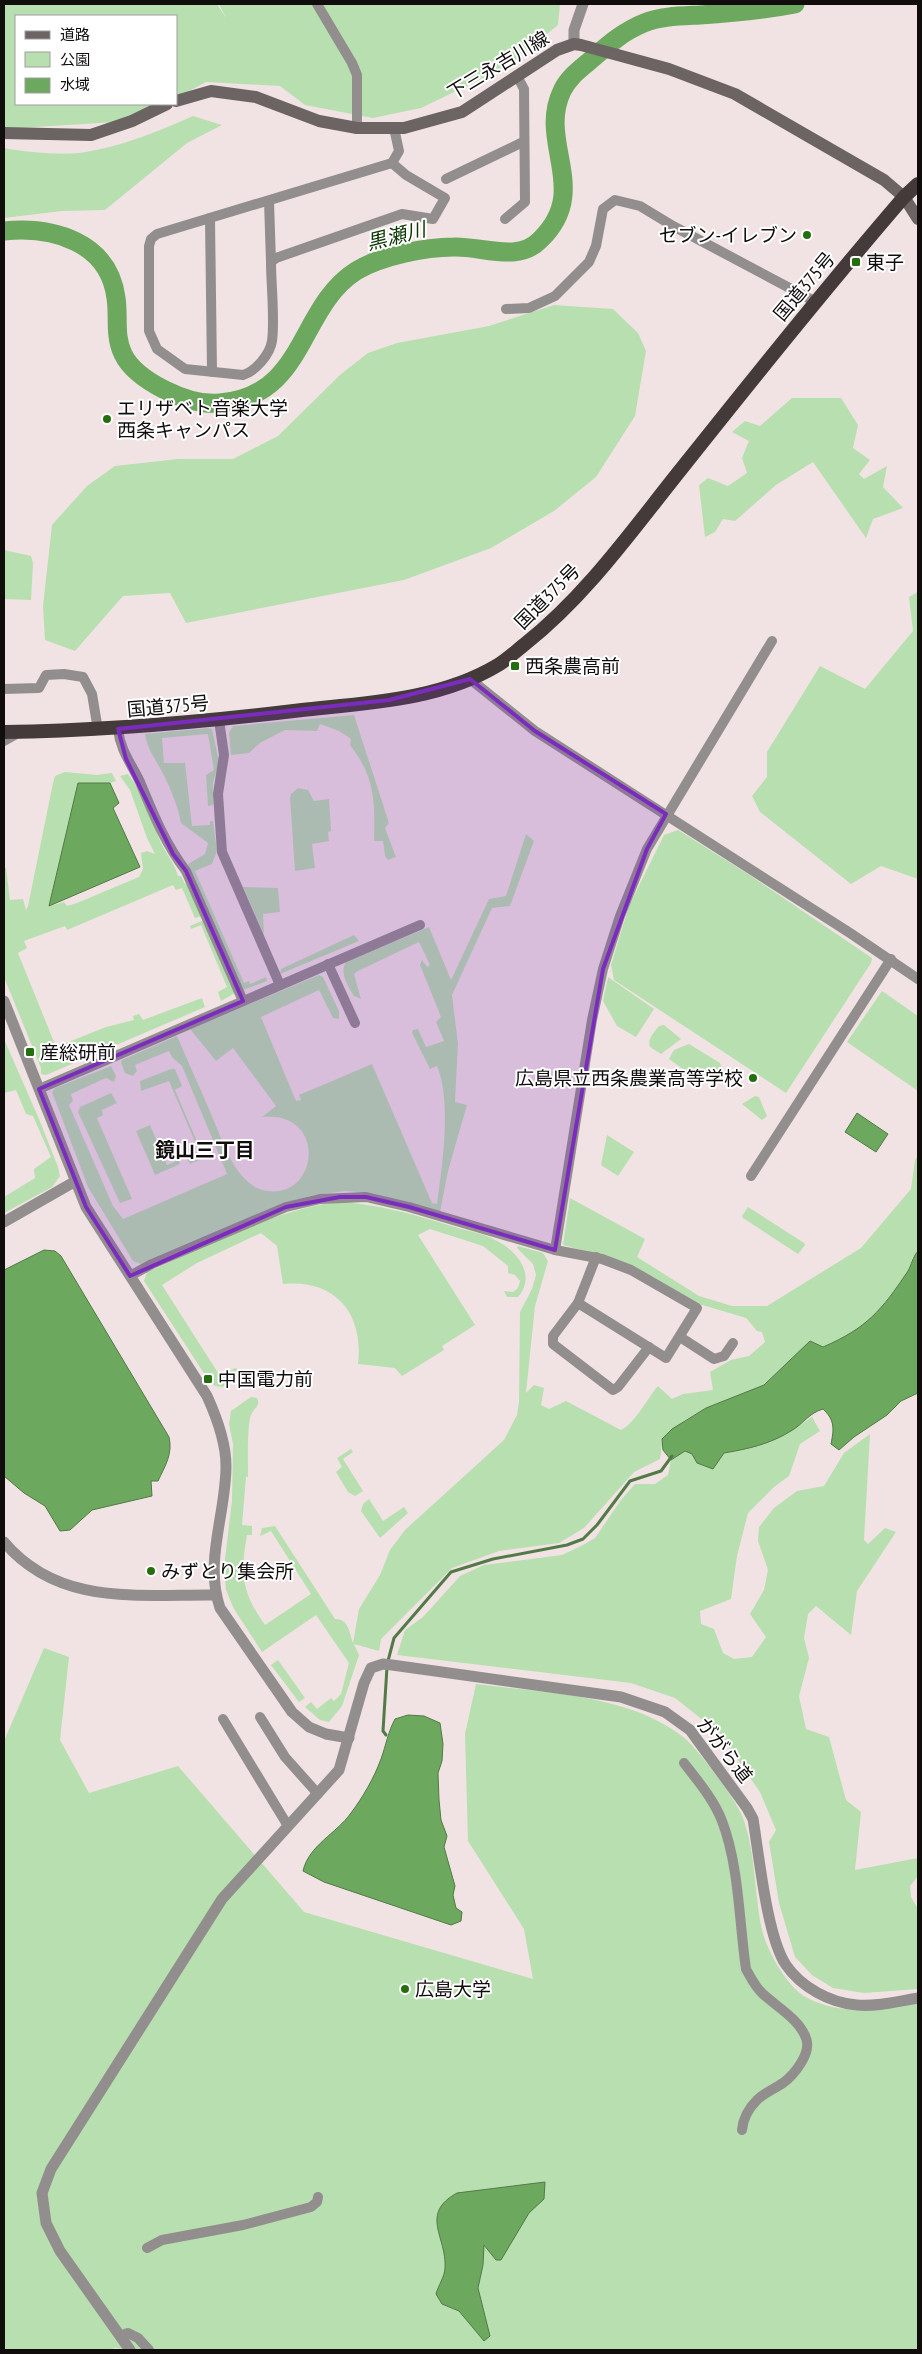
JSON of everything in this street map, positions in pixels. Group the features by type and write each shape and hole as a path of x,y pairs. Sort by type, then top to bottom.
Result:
{"highway":[{"name":"国道375号","path":"4,732 118,729 219,720 389,700 441,689 470,679 500,664 554,622 608,561 814,301 904,197 918,184"}],"main road":[{"name":"下三永吉川線","path":"178,99 211,91 256,97 319,121 357,128 404,128 462,112 557,50 578,44"},
{"path":"578,44 669,69 734,94 884,180 904,197 918,219"},
{"path":"4,132 91,135 132,121 165,105"}],"street":[{"path":"317,4 352,63 357,75 357,128"},
{"path":"578,44 574,30 584,4"},
{"path":"505,219 526,202 523,142 524,89 517,76"},
{"path":"269,201 272,342 258,367 250,373 242,375 185,369 157,349 149,332 149,246 151,239 158,234 392,163 399,151 394,128"},
{"path":"446,179 523,142"},
{"path":"271,262 276,258 402,214 433,219 445,198 406,175 392,163"},
{"path":"506,309 529,308 555,296 589,262 596,246 603,209 615,200 640,206 673,226 814,301"},
{"path":"210,218 212,372"},
{"path":"555,1250 592,1020 603,969 620,916 644,857 666,814 772,641"},
{"path":"4,689 39,688 46,675 64,674 83,677 92,694 98,730"},
{"path":"470,679 535,731 891,959 918,979"},
{"path":"219,720 224,755 218,794 222,852 280,985"},
{"path":"118,729 119,742 126,759 139,780 150,808 173,854 186,871 243,1001"},
{"path":"4,741 21,732"},
{"path":"39,1089 420,925"},
{"path":"751,1176 891,959"},
{"path":"328,964 355,1023"},
{"path":"4,1001 74,1182 86,1207 207,1396 216,1416 226,1465 213,1572 216,1595 226,1619 292,1712 309,1727 326,1734 349,1738 339,1770 222,1899 51,2170 42,2193 46,2223 60,2251 130,2350"},
{"path":"4,1222 74,1182"},
{"path":"130,1276 152,1264 286,1207 311,1200 366,1197 409,1207 555,1250 596,1257 630,1270 697,1308 666,1358 578,1303"},
{"path":"596,1257 578,1303 553,1336 553,1344 613,1390 618,1387 649,1346"},
{"path":"680,1337 714,1359 724,1356 733,1344"},
{"path":"4,1542 29,1567 54,1582 78,1589 106,1593 216,1595"},
{"name":"ががら道","path":"349,1738 364,1683 371,1668 387,1664 621,1698 665,1712 695,1737 734,1788 750,1814 773,1934 785,1964 796,1976 821,1995 858,2006 918,1998"},
{"path":"260,1717 285,1757 318,1794"},
{"path":"223,1719 288,1826"},
{"path":"684,1763 701,1785 721,1819 730,1844 746,1969 762,1993 794,2021 806,2038 808,2047 788,2079 758,2099 750,2108 743,2120 742,2130"},
{"path":"148,2248 162,2240 243,2225 311,2207 317,2202 318,2197"},
{"path":"120,2336 128,2333 138,2338 149,2350"}],"highlighted area":[{"path":"470,679 535,731 666,814 647,849 603,969 555,1250 409,1207 366,1197 340,1197 286,1207 130,1276 86,1207 39,1089 243,1001 186,871 173,854 126,759 118,729 389,700"}],"green space":[{"path":"4,4 217,4 226,18 219,4 560,4 558,25 506,67 421,108 373,118 305,105 280,86 206,82 178,97 178,15 15,15 15,105 162,105 132,121 4,129"},
{"path":"193,116 222,125 187,143 105,210 62,211 4,218 4,148 42,153 80,153 138,138"},
{"path":"554,305 613,309 638,333 646,351 635,416 596,477 554,511 491,548 404,580 186,623 170,593 123,596 75,651 45,640 43,606 52,525 87,486 115,466 178,459 233,459 278,436 341,374 368,353 397,343 489,326"},
{"path":"792,398 841,398 858,425 853,448 870,460 859,474 864,479 887,466 883,487 903,508 873,519 866,538 813,462 776,485 735,521 723,519 715,532 705,537 699,485 708,478 728,486 747,473 742,458 749,441 732,432 745,421 760,426"},
{"path":"4,550 31,556 33,563 31,600 4,599"},
{"path":"918,592 918,879 881,866 851,884 760,812 752,796 767,777 767,752 820,666 865,689 913,631 909,597"},
{"path":"354,715 389,823 385,828 396,857 388,860 385,856 383,841 374,841 372,790 364,768 350,745 351,739 339,731 320,724 317,731 285,730 260,743 249,753 231,755 229,733 233,726"},
{"path":"212,729 219,762 213,783 213,805 208,806 206,775 214,770 208,734 162,738 164,763 185,763 192,826 210,825 210,821 213,821 217,851 212,864 195,871 244,983 249,981 250,984 266,977 267,981 243,990 239,986 188,864 205,854 208,843 181,823 173,796 149,748 145,734"},
{"path":"65,772 97,775 112,773 116,781 110,783 50,906 64,902 67,906 77,903 139,877 143,869 141,853 147,851 155,854 147,838 130,790 120,776 128,774 142,798 160,841 178,876 181,876 185,884 188,883 202,916 195,918 182,888 176,890 173,885 67,930 65,926 24,941 27,948 18,953 56,1047 106,1027 134,1020 133,1016 139,1014 143,1020 202,998 205,1007 46,1075 41,1074 41,1068 4,977 4,867 6,868 10,900 23,899 26,910 53,783 55,776"},
{"path":"298,788 308,790 314,801 329,799 331,831 328,832 329,841 312,844 315,868 295,871 290,798 291,794"},
{"path":"678,830 748,874 872,958 871,963 786,1093 614,980 611,965 629,906 664,835"},
{"path":"526,834 534,841 510,906 492,908 452,995 458,1044 455,1102 467,1105 448,1171 440,1212 367,1193 345,1191 315,1195 284,1203 141,1264 133,1261 88,1187 52,1092 55,1088 111,1066 116,1076 114,1082 106,1078 71,1094 73,1101 69,1105 113,1206 123,1219 227,1174 182,1066 172,1057 169,1051 135,1065 137,1071 133,1076 125,1073 121,1063 122,1060 177,1036 234,1165 244,1178 255,1187 263,1190 282,1191 296,1184 305,1171 309,1156 307,1141 299,1127 284,1119 262,1117 276,1106 233,1048 216,1061 190,1029 319,975 323,977 339,1011 339,1019 333,1018 319,990 261,1017 296,1101 301,1100 299,1095 372,1064 432,1203 437,1204 445,1115 442,1081 437,1066 430,1069 412,1033 413,1030 418,1029 426,1047 444,1041 436,1022 441,1017 420,965 422,960 427,967 430,965 419,942 358,971 354,974 361,999 354,996 347,984 343,971 344,966 346,962 429,927 451,980 489,899 506,896"},
{"path":"243,887 278,888 280,912 263,914 264,935"},
{"path":"204,920 235,993 221,1001 218,992 227,987 201,925 191,929 190,926"},
{"path":"354,935 359,941 280,974 281,969"},
{"path":"608,977 654,1009 636,1037 617,1026 603,1001"},
{"path":"882,991 918,1016 918,1091 847,1042"},
{"path":"664,1025 681,1039 661,1054 650,1047 649,1041 659,1026"},
{"path":"4,1039 39,1119 60,1176 52,1187 4,1213 4,1197 35,1178 34,1169 51,1157 33,1116 26,1114 16,1090 4,1093"},
{"path":"689,1044 720,1063 721,1066 714,1077 700,1081 669,1059 674,1050"},
{"path":"175,1069 182,1086 175,1090 204,1158 190,1164 186,1157 199,1151 169,1081 141,1091 140,1081"},
{"path":"111,1093 117,1103 102,1110 103,1115 97,1118 132,1199 120,1203 78,1112 80,1107"},
{"path":"755,1096 759,1097 767,1116 762,1120 742,1104"},
{"path":"150,1125 167,1165 179,1160 180,1164 155,1175 136,1131"},
{"path":"607,1135 634,1152 618,1176 601,1165"},
{"path":"918,1156 918,1251 912,1258 910,1269 872,1319 846,1337 783,1367 764,1385 706,1408 685,1420 663,1438 660,1459 634,1472 584,1528 559,1543 499,1551 452,1568 381,1639 379,1651 354,1644 359,1655 342,1706 329,1722 320,1720 305,1707 311,1702 317,1709 331,1698 334,1701 341,1694 349,1663 316,1615 262,1652 234,1609 226,1590 224,1568 232,1500 233,1444 229,1424 231,1411 251,1397 257,1398 258,1405 252,1412 249,1427 248,1477 246,1477 242,1525 252,1526 252,1535 247,1535 244,1572 247,1593 257,1614 265,1625 311,1594 271,1531 260,1536 262,1528 275,1526 335,1619 346,1624 353,1643 359,1609 380,1575 390,1550 405,1530 504,1440 517,1415 519,1402 520,1312 532,1289 536,1275 533,1264 517,1248 518,1246 543,1253 548,1261 535,1306 526,1393 534,1385 544,1388 541,1405 549,1409 566,1401 621,1430 631,1422 658,1386 672,1399 683,1394 713,1390 710,1372 731,1360 749,1356 765,1342 762,1332 757,1331 746,1318 699,1304 602,1256 563,1245 570,1198 645,1239 637,1257 699,1296 732,1306 767,1306 861,1248 911,1189 915,1160"},
{"path":"335,1202 396,1210 480,1234 503,1244 511,1250 522,1264 526,1280 523,1289 518,1297 507,1297 504,1291 513,1292 518,1288 520,1281 515,1275 508,1273 508,1266 483,1246 430,1229 418,1235 475,1325 442,1346 444,1350 402,1376 395,1368 358,1364 359,1346 351,1315 342,1303 318,1287 301,1284 283,1284 277,1246 261,1233 197,1263 162,1285 220,1376 235,1368 241,1373 240,1377 228,1385 220,1387 213,1385 144,1281 147,1272 263,1222 310,1207"},
{"path":"748,1207 804,1243 805,1245 798,1254 743,1218 742,1216"},
{"path":"812,1417 820,1431 800,1444 789,1476 774,1487 748,1513 737,1556 731,1599 700,1611 701,1624 714,1629 723,1653 734,1659 752,1657 766,1637 750,1614 764,1590 768,1570 758,1541 759,1527 774,1508 797,1491 824,1486 844,1453 870,1434 864,1540 868,1544 885,1528 896,1532 857,1591 851,1635 816,1606 808,1614 804,1638 809,1658 799,1696 806,1729 829,1737 846,1800 861,1812 855,1870 918,1858 918,1876 910,1886 911,1897 918,1909 918,1989 864,1993 833,1988 812,1975 795,1957 779,1903 769,1842 776,1830 760,1792 719,1733 675,1698 631,1683 397,1655 405,1630 423,1617 460,1576 484,1565 562,1555 595,1538 621,1500 635,1484 655,1484 668,1475 671,1460 685,1451 695,1454 711,1454 739,1451 777,1438"},
{"path":"351,1449 353,1452 343,1459 363,1491 355,1496 348,1492 336,1472 342,1467 337,1458"},
{"path":"369,1499 383,1521 404,1507 408,1513 380,1538 361,1511 363,1504"},
{"name":"広島大学","path":"44,1648 69,1657 60,1740 89,1793 178,1766 304,1912 533,1979 524,1929 468,1841 465,1734 476,1684 556,1693 610,1703 636,1711 660,1722 682,1736 716,1775 743,1818 753,1860 762,1930 777,1965 788,1981 804,1996 815,2002 843,2009 875,2007 918,1999 918,2350 130,2350 115,2348 108,2350 4,2350 4,1741"},
{"path":"278,1660 305,1698 299,1702 271,1665"}],"water":[{"path":"78,783 110,783 119,803 113,808 140,867 49,906"},
{"path":"857,1113 888,1134 876,1152 845,1132"},
{"path":"44,1250 55,1251 61,1256 169,1437 170,1443 168,1460 158,1481 151,1481 152,1496 92,1510 70,1530 60,1531 45,1506 24,1493 4,1476 4,1270"},
{"path":"918,1251 918,1393 901,1401 887,1415 854,1437 839,1450 831,1444 833,1425 830,1417 823,1409 814,1413 791,1431 767,1443 724,1453 713,1469 697,1463 692,1454 685,1451 671,1460 663,1450 662,1439 672,1429 706,1408 764,1385 810,1341 823,1347 851,1333 872,1317 890,1297 908,1271"},
{"path":"408,1715 424,1716 440,1723 443,1744 442,1761 438,1773 441,1820 447,1836 444,1847 455,1886 453,1895 456,1908 462,1912 461,1921 451,1925 324,1882 303,1871 311,1854 345,1820 364,1794 383,1754 395,1719"},
{"path":"545,2182 544,2199 529,2213 501,2260 496,2260 484,2245 483,2265 478,2288 490,2336 484,2341 459,2311 442,2304 436,2294 445,2268 445,2257 437,2218 439,2209 457,2193"}],"waterway":[{"name":"黒瀬川","path":"4,231 41,231 59,235 76,242 90,251 102,263 111,279 116,298 120,347 126,360 147,380 171,393 198,402 220,403 248,397 269,385 286,368 322,306 337,287 356,271 377,261 403,253 442,247 465,247 511,252 531,247 540,240 555,221 562,203 563,185 555,129 556,110 562,91 576,73 617,38 637,26 658,19 748,11 795,4"},
{"path":"388,1661 394,1638 451,1572 493,1559 567,1545 583,1539 597,1525 630,1481 661,1471 672,1456"},
{"path":"386,1735 383,1731 387,1667"}],"place":[{"name":"セブン-イレブン","path":"807,235"},
{"name":"東子","path":"856,262"},
{"name":"エリザベト音楽大学 西条キャンパス","path":"107,419"},
{"name":"西条農高前","path":"515,666"},
{"name":"産総研前","path":"30,1052"},
{"name":"広島県立西条農業高等学校","path":"753,1078"},
{"name":"中国電力前","path":"208,1379"},
{"name":"みずとり集会所","path":"151,1571"},
{"name":"広島大学","path":"405,1989"}],"district":[{"name":"鏡山三丁目","path":"205,1150"}]}
